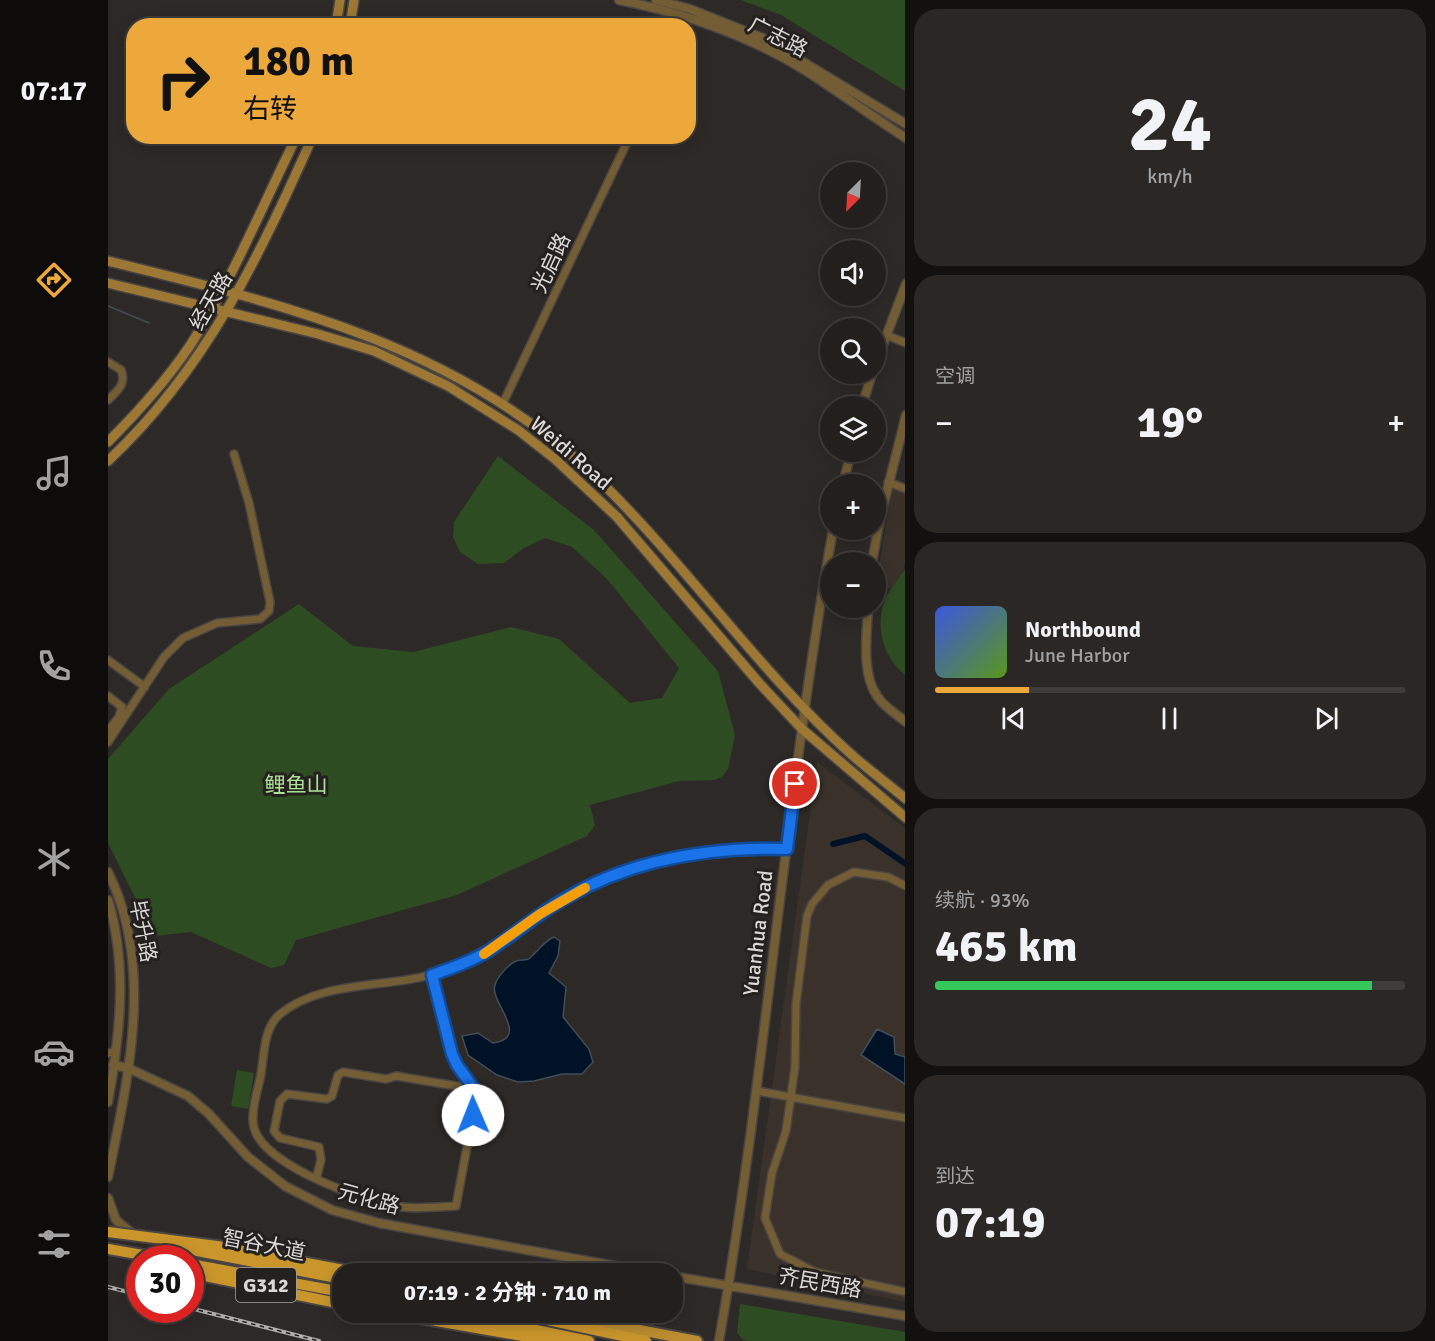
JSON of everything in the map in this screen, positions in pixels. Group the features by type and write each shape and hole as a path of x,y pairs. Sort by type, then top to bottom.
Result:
{"highway":[{"path":"108,1233 217,1246 332,1268"},
{"name":"智谷大道","path":"108,1233 332,1275"},
{"path":"108,1249 126,1252"},
{"path":"108,1255 126,1259"},
{"name":"智谷大道","path":"204,1267 332,1290"},
{"name":"G312","path":"204,1274 332,1297"},
{"path":"204,1275 332,1302"},
{"path":"440,1323 551,1341"},
{"path":"470,1323 562,1341"},
{"path":"503,1323 589,1341"},
{"path":"562,1323 646,1341"}],"main road":[{"path":"337,18 340,0"},
{"path":"351,18 354,0"},
{"name":"经天路","path":"108,442 164,381 212,309 293,144"},
{"name":"经天路","path":"108,461 180,384 237,293 309,144"},
{"name":"Weidi Road","path":"108,261 237,293 378,339 427,360 503,403 561,446 596,478 803,705 851,754 905,798"},
{"name":"Weidi Road","path":"108,283 318,334 374,351 448,386 518,430 563,467 616,517 760,684 802,729 905,817"},
{"name":"G312","path":"108,1233 332,1275"},
{"path":"604,1323 697,1341"}],"street":[{"name":"广志路","path":"619,0 686,17"},
{"name":"广志路","path":"656,0 686,17"},
{"name":"广志路","path":"696,20 765,39 905,123"},
{"name":"广志路","path":"696,21 753,43 791,63 865,109 905,137"},
{"name":"光启路","path":"503,403 626,144"},
{"path":"903,299 886,335 905,343"},
{"path":"108,362 121,370 123,379 119,388 108,400"},
{"path":"874,552 888,482 905,419"},
{"path":"108,741 169,652 188,634 217,623 260,619 269,611 270,602 249,503 234,454"},
{"path":"888,482 905,489"},
{"name":"Yuanhua Road","path":"719,1341 757,1091 802,729 803,705 831,540"},
{"path":"868,618 867,643 871,681 882,702 905,721"},
{"path":"108,660 145,687"},
{"path":"108,696 122,707 119,717 108,730"},
{"path":"432,975 452,1054 477,1093 456,1206 402,1207 349,1194 316,1179 272,1150 254,1128 254,1113 269,1029 278,1016 306,1000 341,989 432,975 489,951 540,914 603,879 676,856 737,849 787,849"},
{"name":"毕升路","path":"108,872 126,919 132,953 134,991 128,1068 108,1177"},
{"path":"905,886 888,877 854,872 828,885 812,904 807,916 798,984 795,1067 786,1131 768,1188 765,1218 780,1254 815,1272 905,1292"},
{"name":"毕升路","path":"108,900 117,937 121,979 111,1053 113,1065 108,1102"},
{"name":"元化路","path":"113,1065 128,1068 188,1096 210,1114 248,1157 285,1186 332,1210 379,1223 599,1263"},
{"path":"316,1179 321,1160 319,1147 280,1138 274,1131 279,1101 287,1094 327,1099 332,1096 338,1076 343,1072 386,1079 396,1076 474,1089"},
{"path":"757,1091 905,1118"},
{"path":"108,1198 116,1220 124,1229 144,1240"},
{"path":"683,1278 729,1286"},
{"name":"齐民西路","path":"729,1286 905,1316"}],"shaded area":[{"path":"891,489 905,492 905,564 898,590 886,588 886,552 881,552 883,540 886,540 886,521"},
{"path":"817,762 905,828 905,1302 747,1269"}],"green space":[{"path":"741,0 905,0 905,91 781,15"},
{"name":"鲤鱼山","path":"498,456 594,530 718,671 735,735 728,769 722,777 714,780 679,781 590,805 595,825 587,836 457,895 296,940 284,965 271,968 191,932 154,936 108,843 108,759 169,689 299,604 353,646 413,652 511,627 559,639 630,703 662,698 679,668 607,579 572,547 545,538 524,548 504,563 478,564 460,552 453,537 454,522"},
{"path":"905,569 905,675 887,652 881,632 881,618 886,618 886,598"},
{"path":"237,1070 254,1073 248,1109 231,1106"},
{"path":"740,1304 905,1332 905,1341 743,1340 737,1333"}],"water":[{"path":"554,937 560,941 558,956 549,973 566,987 563,1017 589,1049 593,1062 582,1074 562,1074 534,1081 518,1082 497,1075 468,1055 462,1036 478,1033 493,1043 504,1039 509,1034 509,1026 495,992 496,982 510,965 518,960 529,959"},
{"path":"877,1029 894,1037 895,1054 905,1057 905,1084 861,1055"}],"waterway":[{"path":"108,306 149,323"},
{"path":"833,844 865,836 905,863"}],"railway":[{"path":"108,1287 126,1292"},
{"path":"204,1312 319,1341"}],"slow traffic":[{"path":"484,954 540,914 585,888"}],"route":[{"path":"473,1115 477,1093 452,1054 432,975 464,964 489,951 540,914 603,879 676,856 737,849 787,849 795,784"}]}
